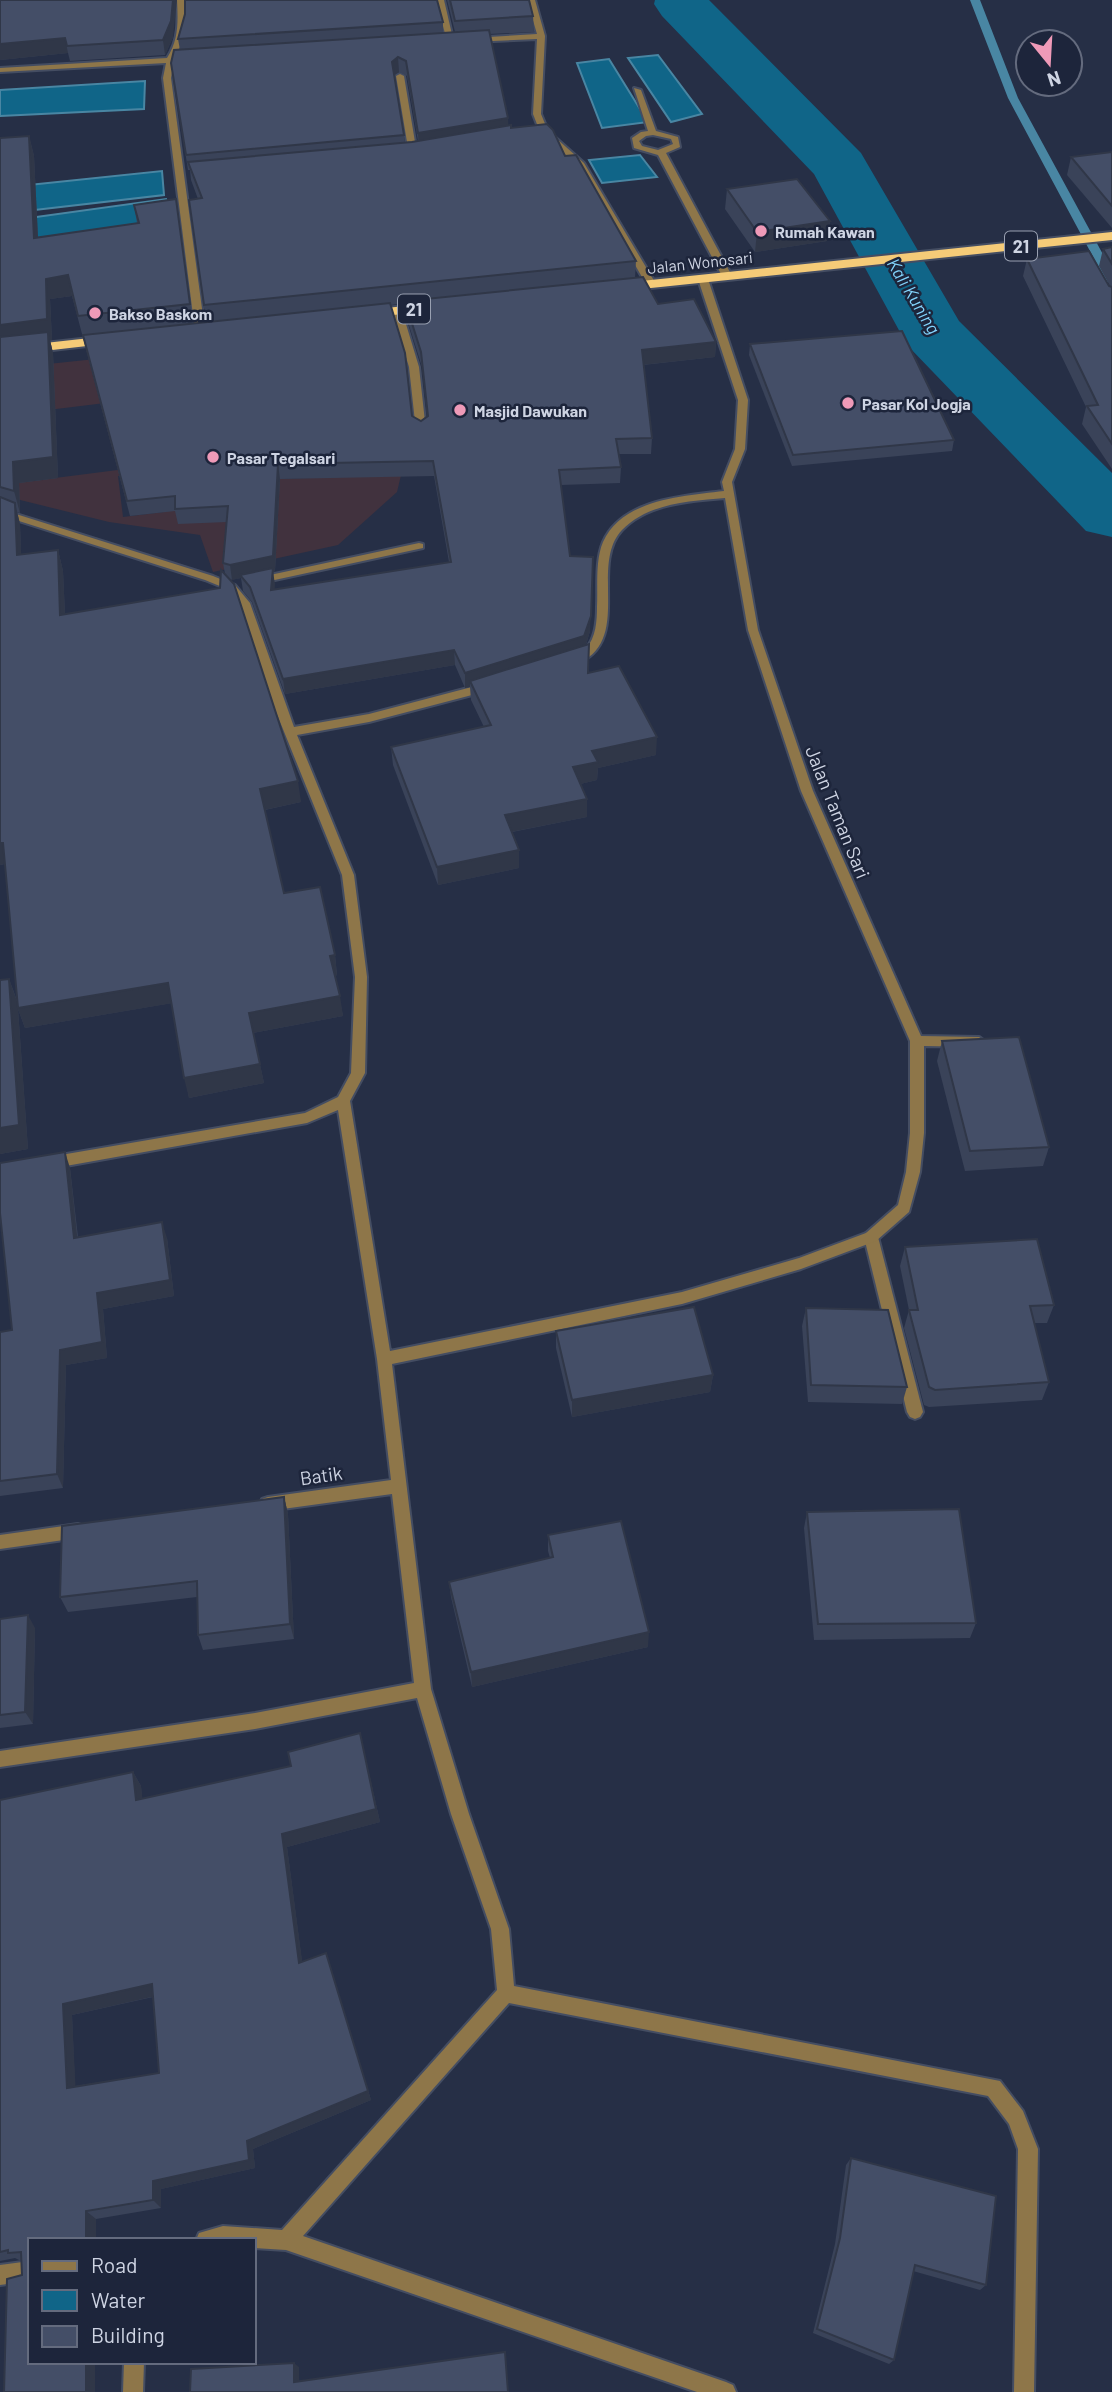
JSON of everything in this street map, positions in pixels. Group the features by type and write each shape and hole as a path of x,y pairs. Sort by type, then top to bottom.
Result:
{"highway":[{"name":"Jalan Wonosari","path":"611,288 960,252 1080,243 1108,237"},
{"name":"21","path":"358,315 450,305"},
{"path":"0,352 120,339"}],"street":[{"path":"181,0 182,37 180,46 170,60 167,78 200,331"},
{"path":"440,0 451,41"},
{"path":"531,0 541,36 537,114 544,132 581,165 651,284"},
{"path":"438,41 541,36"},
{"path":"0,70 184,59"},
{"path":"400,76 413,154"},
{"path":"637,90 653,133"},
{"path":"531,134 544,132"},
{"path":"653,133 674,137 677,145 669,151 661,152 638,148 635,141 644,134 653,133"},
{"path":"399,155 426,152"},
{"path":"661,152 727,276"},
{"path":"179,176 192,175"},
{"name":"Jalan Taman Sari","path":"703,279 743,400 740,449 727,482 753,630 807,791 917,1041"},
{"path":"397,311 414,366 421,431"},
{"path":"564,664 590,654 597,643 609,543 617,528 658,505 729,494"},
{"path":"0,512 231,587 419,547"},
{"path":"40,1165 307,1118 343,1101 358,1073 361,977 348,875 290,732 245,603 231,587"},
{"path":"290,732 424,705 504,682"},
{"path":"393,1357 514,1335 682,1298 801,1263 871,1237 904,1208 913,1172 917,1133 917,1041 989,1042"},
{"path":"286,2240 506,1993 500,1929 460,1814 423,1689 398,1486 393,1357 343,1101"},
{"path":"871,1237 915,1412"},
{"name":"Batik","path":"247,1507 398,1486"},
{"path":"0,1542 96,1528"},
{"path":"0,1759 254,1721 423,1689"},
{"path":"506,1993 993,2088 1016,2118 1028,2149 1024,2392"},
{"path":"214,2238 254,2238"},
{"path":"256,2238 286,2240 726,2392"},
{"path":"0,2275 28,2271"},
{"path":"133,2392 134,2364"}],"shaded area":[{"name":"Pasar Tegalsari","path":"384,329 413,425 397,492 338,545 213,572 200,535 109,522 0,495 0,369","holes":["138,399 149,466 55,478 48,410","313,448 311,478 276,479","160,472 164,512 123,517 118,476"]}],"water":[{"path":"658,55 702,114 671,122 628,58"},
{"path":"609,59 648,122 602,128 577,63"},
{"path":"145,81 144,109 0,116 0,90"},
{"path":"640,155 657,177 602,183 589,160"},
{"path":"162,171 164,195 0,214 0,188"},
{"path":"166,199 171,219 130,232 0,247 0,222"}],"building":[{"path":"0,0 173,0 171,21 163,40 67,46 65,38 0,44"},
{"path":"185,0 437,0 443,22 178,39 185,14"},
{"path":"450,0 529,0 533,16 455,21"},
{"path":"489,30 508,118 418,133 406,61 398,57 392,62 404,135 186,155 171,63 174,50"},
{"path":"547,124 553,130 565,156 576,155 636,261 204,305 189,200 202,198 188,162 412,142 511,125 511,128"},
{"path":"29,136 34,238 139,223 134,205 176,199 190,304 78,316 68,275 46,279 47,319 0,325 0,138"},
{"path":"1112,152 1112,206 1071,157"},
{"path":"797,179 830,221 757,232 727,189"},
{"path":"1112,247 1112,264 1103,249"},
{"path":"1089,251 1112,287 1112,444 1087,406 1098,405 1027,259"},
{"path":"643,277 658,304 694,299 716,342 642,350 652,438 616,439 621,467 559,470 570,556 593,557 591,616 584,636 465,673 454,650 283,679 250,587 240,575 273,568 271,590 451,562 433,461 278,464 273,556 230,565 223,563 228,506 175,509 175,496 127,501 83,335 390,303 405,353 412,416 421,421 428,416 421,352 405,301"},
{"name":"Pasar Kol Jogja","path":"902,331 954,440 793,455 750,344"},
{"path":"48,332 53,457 13,462 14,491 0,487 0,337"},
{"path":"0,497 15,503 17,555 58,550 60,615 220,588 221,570 234,584 298,781 260,789 284,893 320,887 335,955 330,956 340,996 249,1013 260,1064 184,1078 168,983 18,1008 3,843 0,843"},
{"path":"589,644 588,673 619,666 657,737 592,751 598,762 573,767 587,799 505,815 519,850 437,867 391,747 491,725 470,681"},
{"path":"9,979 19,1125 0,1128 0,980"},
{"path":"1019,1037 1049,1147 970,1151 942,1041"},
{"path":"65,1152 74,1238 162,1222 170,1280 97,1293 102,1342 60,1350 57,1474 0,1481 0,1332 12,1330 0,1213 0,1163"},
{"path":"1037,1239 1054,1305 1030,1306 1049,1382 935,1390 929,1387 909,1310 918,1310 905,1247"},
{"path":"694,1307 713,1375 572,1400 556,1331"},
{"path":"806,1308 888,1310 907,1387 811,1385"},
{"path":"284,1497 290,1624 198,1635 197,1581 60,1597 62,1526"},
{"path":"959,1509 976,1623 818,1624 807,1512"},
{"path":"621,1521 649,1632 471,1672 449,1582 553,1557 548,1535"},
{"path":"28,1615 25,1712 0,1715 0,1619"},
{"path":"360,1733 376,1809 282,1834 299,1963 326,1953 368,2091 247,2141 249,2160 153,2181 153,2200 86,2211 86,2238 28,2238 28,2364 86,2364 86,2392 4,2392 7,2279 22,2275 21,2252 0,2252 0,1800 133,1772 136,1800 291,1766 288,1752","holes":["152,1984 159,2073 67,2088 63,2004"]},
{"path":"851,2158 996,2196 986,2285 915,2265 894,2360 817,2329 840,2238"},
{"path":"505,2352 508,2392 190,2392 191,2369 294,2363 294,2382"}],"waterway":[{"name":"Kali Kuning","path":"682,0 681,4 840,166 931,331 1112,515"},
{"path":"975,0 1013,98 1112,281"}],"place":[{"name":"Rumah Kawan","path":"761,231"},
{"name":"Bakso Baskom","path":"95,313"},
{"name":"Pasar Kol Jogja","path":"848,403"},
{"name":"Masjid Dawukan","path":"460,410"},
{"name":"Pasar Tegalsari","path":"213,457"}]}
